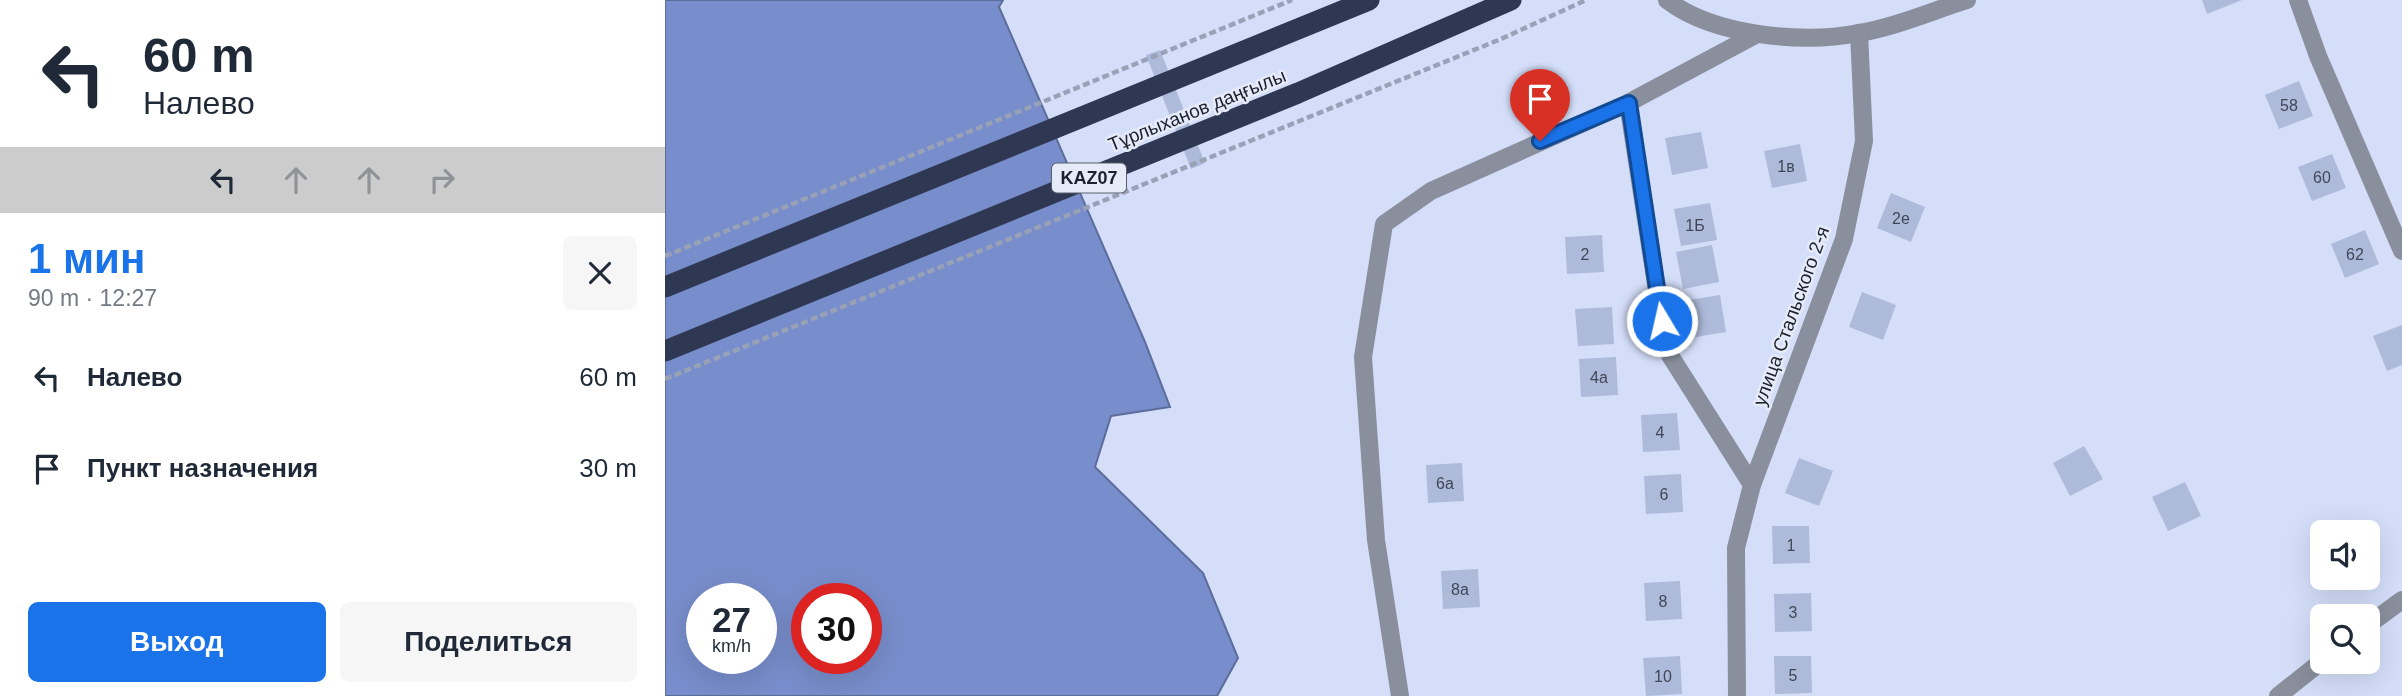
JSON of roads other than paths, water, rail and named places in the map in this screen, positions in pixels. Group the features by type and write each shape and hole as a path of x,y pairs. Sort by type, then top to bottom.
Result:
{"highway":[{"name":"Тұрлыханов даңғылы","path":"665,287 1369,0"},
{"name":"Тұрлыханов даңғылы","path":"665,351 1298,93 1511,0"}],"street":[{"path":"1667,0 1727,27 1757,34 1798,37 1859,33 1967,0"},
{"path":"2298,0 2318,56 2402,251"},
{"name":"улица Стальского 2-я","path":"1737,696 1736,548 1752,485 1844,239 1864,141 1859,33"},
{"path":"1400,696 1376,540 1363,357 1384,224 1430,191 1629,103 1757,34"},
{"path":"1629,103 1667,349 1752,485"},
{"path":"2380,616 2402,600"},
{"path":"2278,696 2310,671"}],"water":[{"path":"665,0 1003,0 999,7 1145,342 1170,407 1111,416 1095,467 1203,573 1238,658 1217,696 665,696"}]}
